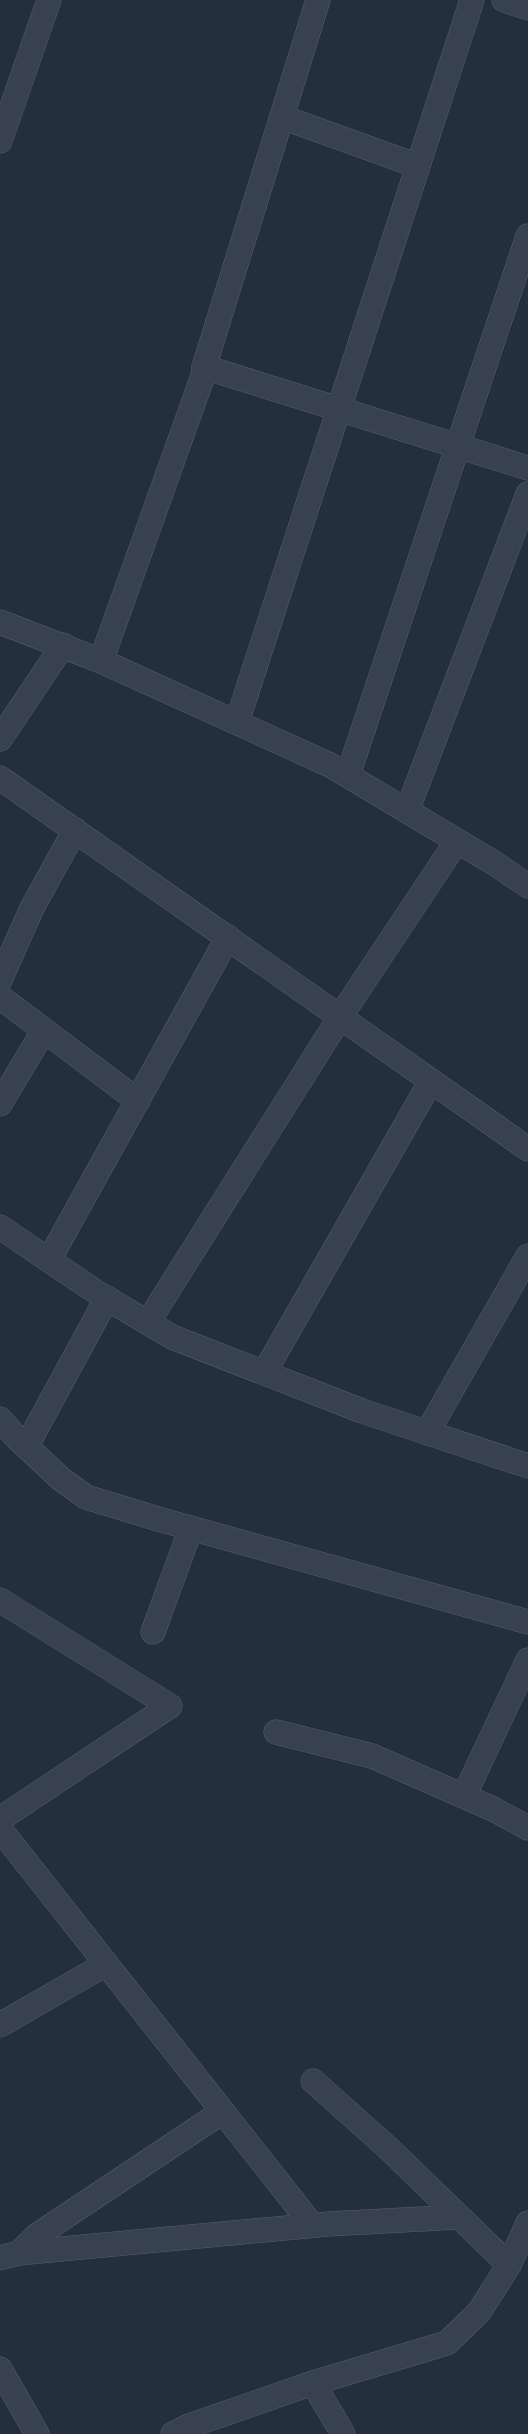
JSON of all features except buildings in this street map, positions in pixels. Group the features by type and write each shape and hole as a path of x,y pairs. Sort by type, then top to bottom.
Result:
{"street":[{"path":"0,141 4,113 49,0"},
{"path":"101,661 200,382 318,0"},
{"path":"238,722 472,0"},
{"path":"504,0 528,8"},
{"path":"282,117 418,166"},
{"path":"348,775 528,236"},
{"path":"204,367 528,468"},
{"path":"407,811 528,494"},
{"path":"0,622 101,661 238,722 348,775 528,886"},
{"path":"0,739 63,645"},
{"path":"0,778 528,1149"},
{"path":"0,980 32,908 75,830"},
{"path":"148,1322 340,1017 457,841"},
{"path":"49,1260 228,937"},
{"path":"0,997 138,1101"},
{"path":"0,1104 44,1030"},
{"path":"264,1372 431,1081"},
{"path":"0,1227 107,1298 172,1337 362,1411 528,1466"},
{"path":"428,1433 528,1256"},
{"path":"26,1447 107,1298"},
{"path":"0,1419 61,1480 86,1497 528,1622"},
{"path":"153,1632 192,1528"},
{"path":"0,1819 170,1706 1,1602"},
{"path":"464,1796 528,1660"},
{"path":"276,1732 372,1756 464,1796 528,1828"},
{"path":"0,1829 312,2225"},
{"path":"0,2025 106,1964"},
{"path":"313,2081 387,2147 509,2266"},
{"path":"9,2256 222,2112"},
{"path":"9,2256 312,2225 459,2217"},
{"path":"176,2433 313,2383 447,2343 479,2312 509,2266 528,2223"},
{"path":"0,2370 36,2434"},
{"path":"313,2383 343,2434"}]}
